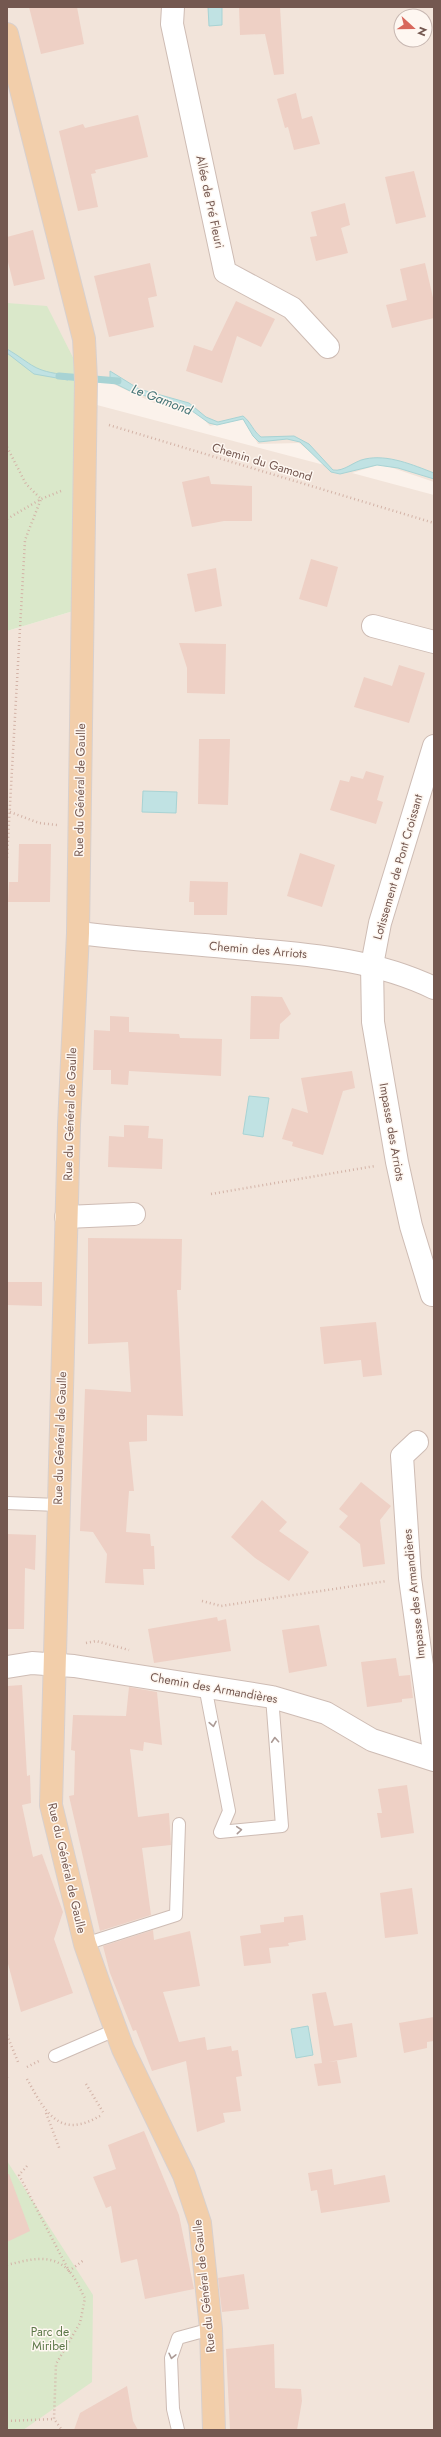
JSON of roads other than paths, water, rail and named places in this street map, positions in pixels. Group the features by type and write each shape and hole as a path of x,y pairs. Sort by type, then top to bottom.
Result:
{"main road":[{"name":"Rue du Général de Gaulle","path":"7,34 84,339 85,418 78,933 66,1217 51,1806 85,1944 115,2030 151,2110 184,2175 200,2223 211,2329 214,2430"}],"street":[{"name":"Allée de Pré Fleuri","path":"173,7 172,24 225,272 292,308 328,347"},
{"path":"374,626 434,642"},
{"name":"Lotissement de Pont Croissant","path":"372,965 380,923 434,746"},
{"name":"Chemin des Arriots","path":"78,933 324,956 372,965 434,988"},
{"name":"Impasse des Arriots","path":"372,965 373,1022 397,1162 411,1226 432,1295"},
{"path":"66,1217 134,1214"},
{"name":"Impasse des Armandières","path":"417,1442 402,1456 410,1578 434,1752"},
{"name":"Chemin des Armandières","path":"7,1667 32,1663 54,1664 272,1697 326,1714 372,1740 434,1760"}],"lane":[{"path":"7,1503 58,1505"},
{"path":"206,1686 229,1811 220,1832 282,1826 272,1697"},
{"path":"85,1944 176,1915 179,1824"},
{"path":"55,2056 115,2030"},
{"path":"178,2430 173,2409 171,2358 178,2338 211,2329"}],"water":[{"path":"208,7 222,7 222,25 209,26"},
{"path":"7,349 40,369 47,372 67,375 68,380 34,374 7,353"},
{"path":"110,371 139,389 189,403 206,417 218,422 243,416 261,437 294,436 309,444 333,470 345,468 365,459 383,458 400,461 434,473 434,479 398,468 377,465 340,474 331,472 300,442 287,439 259,442 253,436 243,419 217,425 209,423 185,406 134,393 110,381"},
{"path":"143,791 177,792 176,813 142,812"},
{"path":"249,1096 269,1098 263,1137 243,1134"},
{"path":"308,2026 313,2055 296,2058 291,2029"}],"waterway":[{"name":"Le Gamond","path":"59,376 118,381"}],"park label":[{"name":"Parc de Miribel","path":"50,2339"}]}
